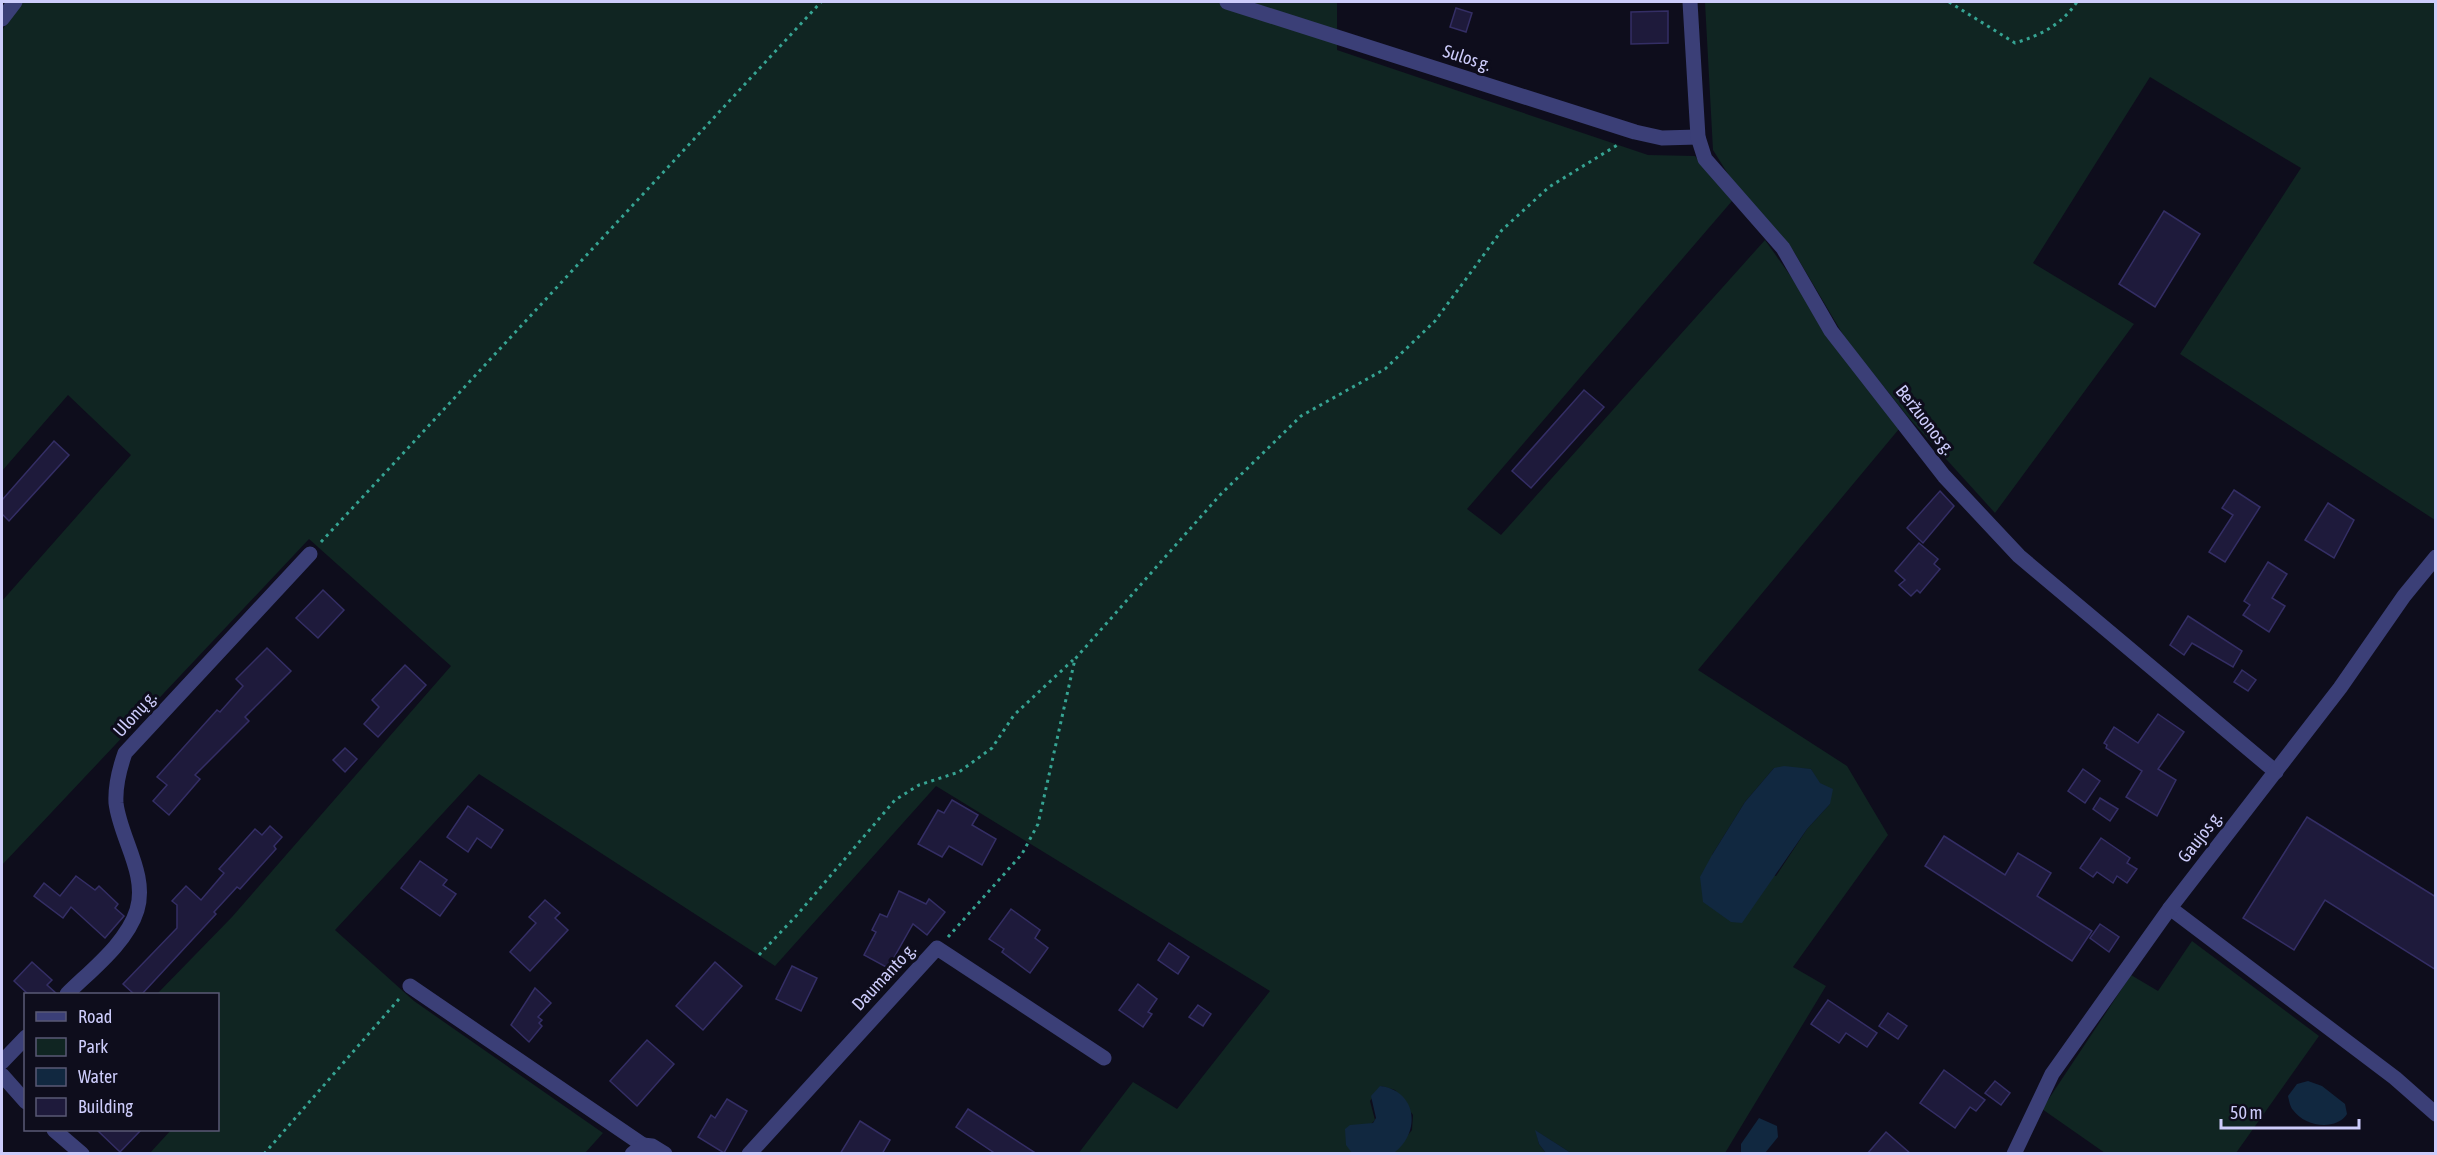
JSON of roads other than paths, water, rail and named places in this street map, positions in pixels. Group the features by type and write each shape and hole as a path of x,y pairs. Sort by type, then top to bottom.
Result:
{"street":[{"path":"2,19 15,2"},
{"name":"Sulos g.","path":"1227,2 1635,132 1662,138 1698,137"},
{"name":"Beržuonos g.","path":"1690,2 1698,137 1705,159 1783,248 1831,331 1944,476 2019,556 2276,772"},
{"name":"Ulonų g.","path":"68,993 122,938 137,910 140,885 116,803 118,773 125,753 310,554"},
{"name":"Gaujos g.","path":"2014,1154 2052,1074 2170,908 2276,772 2436,557"},
{"path":"2170,908 2395,1078 2436,1114"},
{"name":"Daumanto g.","path":"749,1154 937,948 1104,1058"},
{"path":"410,986 638,1149 652,1146 665,1154"},
{"path":"2,1062 24,1039"},
{"path":"2,1075 24,1100"},
{"path":"55,1131 82,1154"}],"water":[{"path":"1784,766 1811,769 1820,783 1833,789 1830,804 1807,829 1742,923 1731,922 1703,902 1700,877 1745,802 1774,768"},
{"path":"2308,1081 2322,1086 2345,1104 2347,1114 2336,1123 2328,1125 2312,1123 2298,1116 2290,1105 2288,1096 2297,1084"},
{"path":"1380,1086 1393,1089 1408,1104 1411,1114 1409,1135 1394,1153 1352,1153 1346,1145 1345,1129 1350,1125 1373,1123 1376,1118 1371,1096"},
{"path":"1759,1118 1777,1126 1778,1137 1765,1153 1741,1153 1741,1144"},
{"path":"1535,1130 1571,1153 1546,1153 1539,1144"}]}
